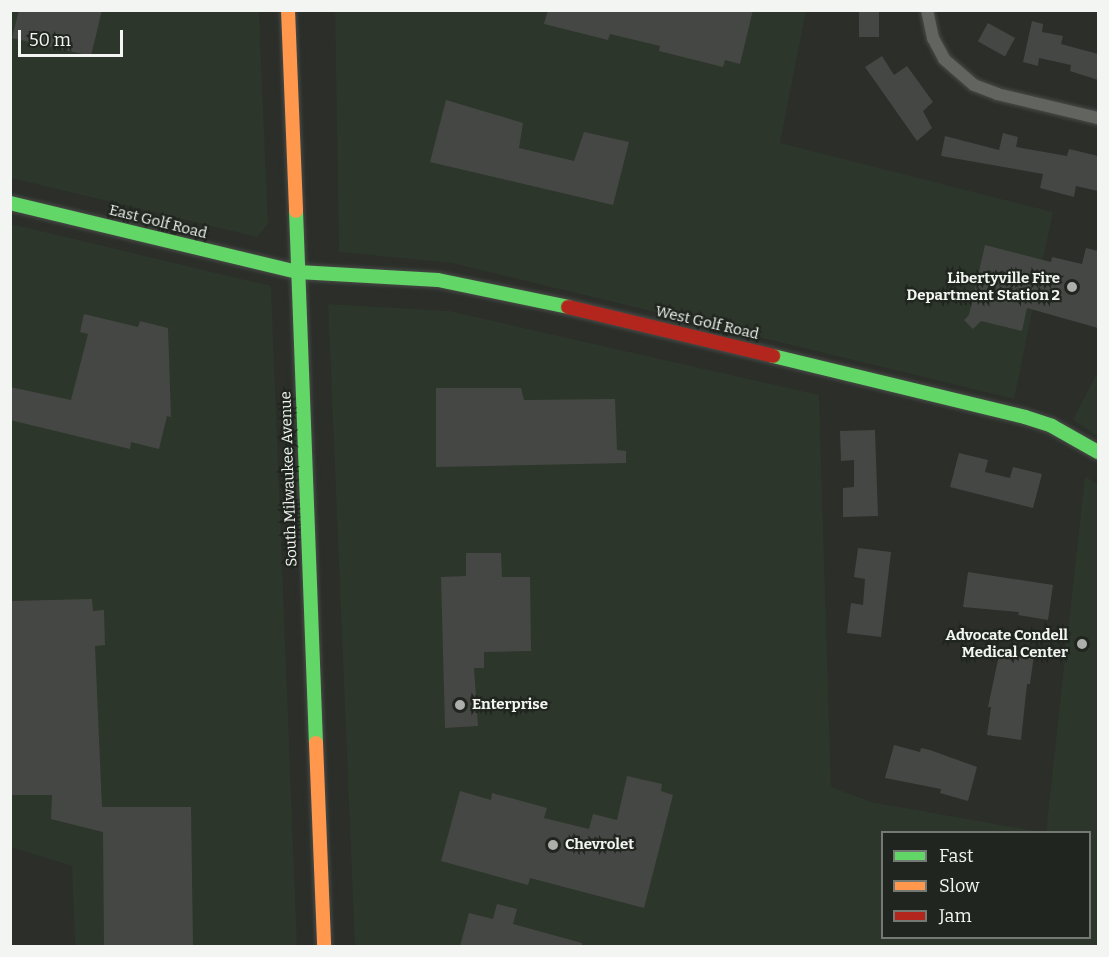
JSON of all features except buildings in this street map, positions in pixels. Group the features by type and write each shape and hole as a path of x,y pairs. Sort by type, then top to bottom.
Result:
{"street":[{"name":"South Milwaukee Avenue","path":"288,10 324,946"},
{"path":"927,10 933,38 944,59 974,85 997,94 1098,118"},
{"name":"East Golf Road","path":"10,203 298,272"},
{"name":"West Golf Road","path":"298,272 438,280 492,289 1025,417 1052,426 1098,452"}],"shaded area":[{"path":"11,11 259,11 268,224 257,237 11,178"},
{"path":"335,11 806,11 780,143 1053,212 1014,399 452,263 339,252"},
{"path":"11,224 271,286 297,946 75,946 72,866 11,847"},
{"path":"328,304 449,311 819,395 831,787 871,802 1035,831 881,831 881,939 1091,939 1091,831 1046,831 1085,476 1098,485 1098,946 355,946"},
{"path":"1098,371 1098,437 1073,420"}],"traffic: fast":[{"path":"10,203 298,272 438,280 568,307"},
{"path":"296,211 316,743"},
{"path":"773,356 1025,417 1052,426 1098,452"}],"traffic: slow":[{"path":"288,10 296,211"},
{"path":"316,743 324,946"}],"traffic: jam":[{"path":"568,307 773,356"}],"place":[{"name":"Libertyville Fire Department Station 2","path":"1072,287"},
{"name":"Advocate Condell Medical Center","path":"1082,644"},
{"name":"Enterprise","path":"460,705"},
{"name":"Chevrolet","path":"553,845"}]}
